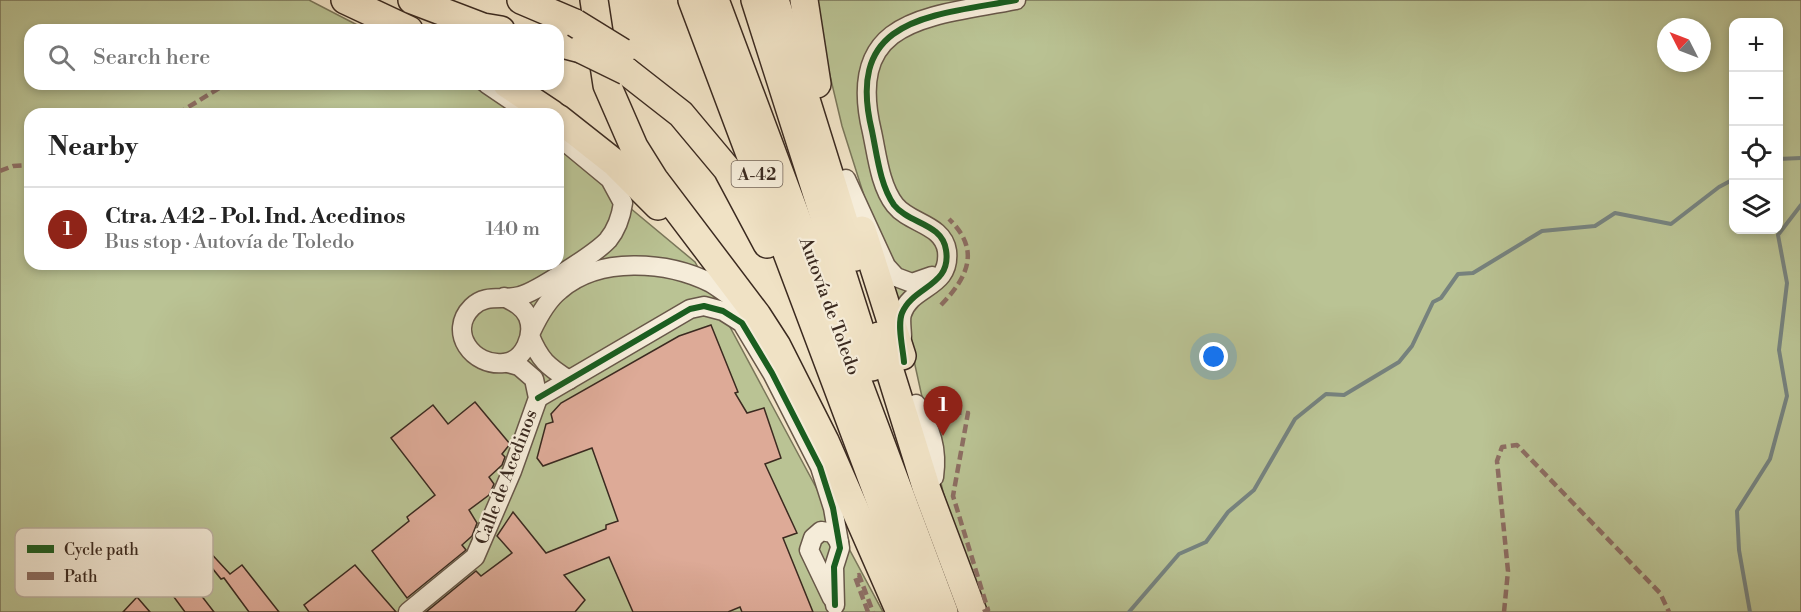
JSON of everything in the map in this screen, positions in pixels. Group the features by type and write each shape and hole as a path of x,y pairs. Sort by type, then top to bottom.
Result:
{"highway":[{"path":"345,0 396,24"},
{"path":"412,0 475,24"},
{"path":"521,0 553,24"},
{"path":"594,0 607,85 634,147 654,179 757,315 802,393 895,606"},
{"name":"Autovía de Toledo","path":"692,0 922,612"},
{"name":"Autovía de Toledo","path":"715,0 944,612"},
{"path":"755,0 921,479 956,612"},
{"path":"775,0 926,487 943,526 973,612"},
{"path":"804,0 817,83 916,404 921,479"},
{"path":"571,38 624,62 681,114 727,170 762,232 783,282 821,348"},
{"path":"516,90 543,108"},
{"path":"564,123 615,163 721,269"},
{"path":"824,287 840,308 869,389 921,479 943,526"}],"street":[{"path":"904,362 901,315 909,301 940,280 946,263 947,251 935,230 902,215 892,202 883,180 865,103 866,76 873,57 894,32 922,18 1016,0"},
{"path":"495,90 521,108"},
{"path":"564,141 610,179 623,203 619,223 607,241 564,270"},
{"path":"846,179 886,266 896,277 912,284 929,279 946,263"},
{"path":"564,270 520,296 487,298 471,308 463,324 464,341 474,356 490,364 508,363 523,352 539,316 559,290 579,277 611,268 655,267 685,273 712,284 757,315"},
{"path":"504,297 518,304 528,316 537,353 548,367 569,380"},
{"path":"538,398 690,309 704,306 723,311 742,324 772,373 815,457 833,508 839,542 834,567 836,608"},
{"name":"Calle de Acedinos","path":"409,612 475,557 512,471 538,398 534,379 519,366 508,363"},
{"path":"836,608 809,550 813,538 821,531 833,532 839,542"}],"green space":[{"path":"0,0 309,0 355,24 24,24 24,90 479,90 507,108 24,108 24,270 564,270 564,153 695,262 883,612 0,612"},
{"path":"816,0 1801,0 1801,612 982,612 943,492 909,338 842,126 815,13"}],"building":[{"path":"711,325 738,392 735,393 747,413 764,408 781,458 765,464 797,533 783,538 813,612 742,612 740,607 728,612 633,612 609,557 564,575 585,600 575,612 426,612 476,571 481,576 512,553 497,536 513,512 546,553 606,529 606,525 618,521 592,448 543,466 537,458 546,424 553,422 551,414 561,403 679,336"},
{"path":"475,402 510,444 502,454 505,457 502,465 489,477 494,484 489,495 469,510 477,523 472,536 462,545 466,550 407,598 372,551 409,521 407,517 435,495 391,438 433,405 448,424"},
{"path":"213,556 230,574 242,565 279,612 249,612 224,578 221,579 213,569"},
{"path":"355,565 396,612 309,612 304,605"},
{"path":"137,597 150,612 123,612"},
{"path":"174,597 202,597 214,612 185,612"}],"waterway":[{"path":"1783,159 1801,158"},
{"path":"1129,612 1179,554 1206,542 1228,512 1254,490 1295,419 1326,394 1344,395 1399,362 1412,346 1433,302 1441,298 1458,274 1473,273 1542,231 1595,226 1615,213 1671,224 1719,187 1732,180"},
{"path":"1750,612 1739,550 1737,511 1770,459 1787,396 1779,350 1787,283 1778,235 1801,205"}],"marked path":[{"path":"187,108 216,90"},
{"path":"0,171 13,166 24,165"},
{"path":"941,305 958,284 967,263 968,252 965,242 959,230 949,219"},
{"path":"939,412 968,413 953,496 988,610 983,612"},
{"path":"1504,612 1508,571 1497,461 1502,447 1517,445 1660,593 1669,612"},
{"path":"868,612 855,577 859,575 873,612"}],"cycle path":[{"path":"904,362 900,330 902,313 914,297 938,279 946,262 946,250 938,234 900,211 885,188 877,160 867,93 871,64 883,43 902,28 926,18 954,11 1016,0"},
{"path":"538,398 690,309 704,306 723,311 742,323 772,373 820,467 833,508 840,548 834,567 835,605"}],"place":[{"name":"Ctra. A42 - Pol. Ind. Acedinos","path":"943,436"}]}
